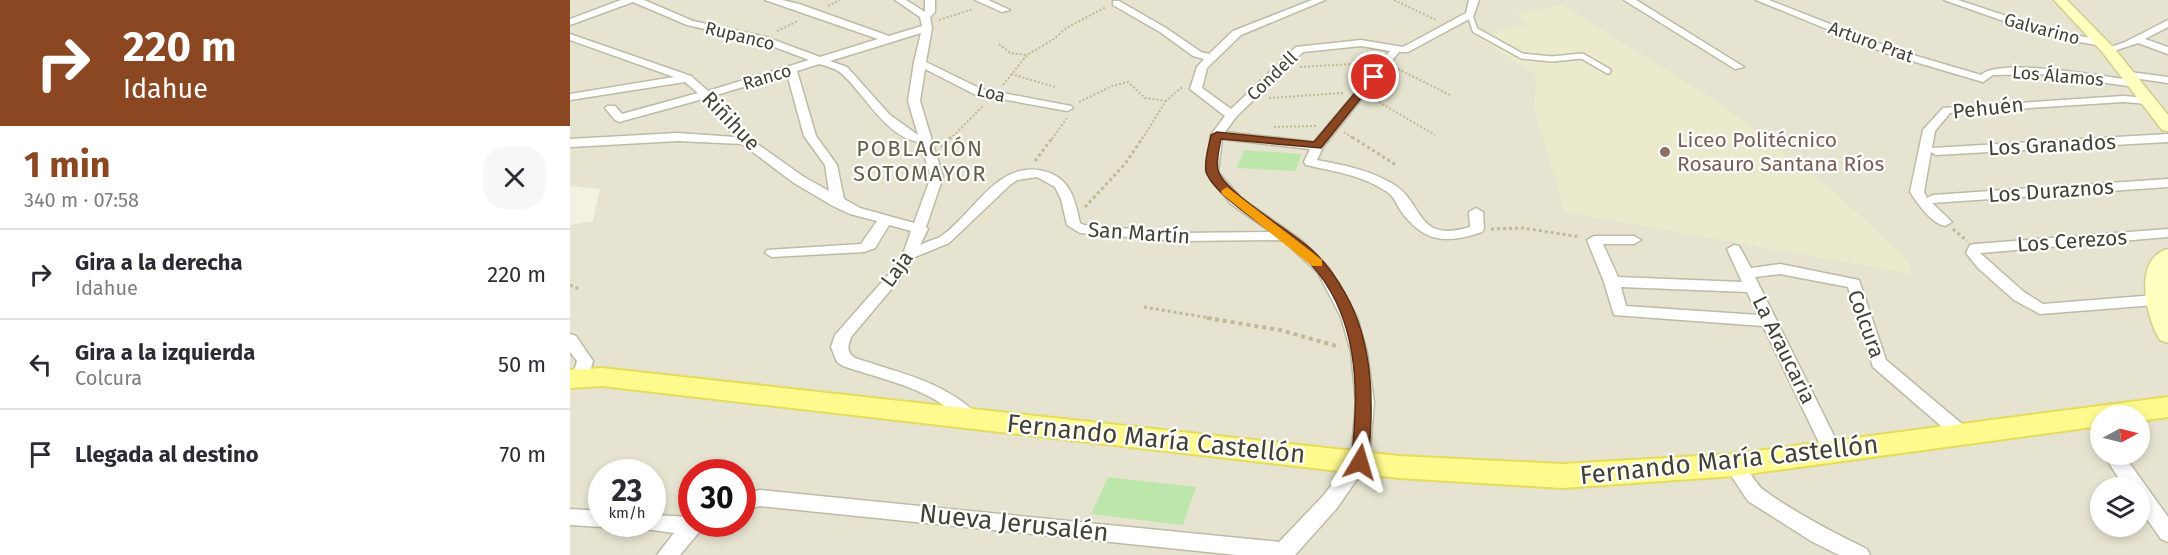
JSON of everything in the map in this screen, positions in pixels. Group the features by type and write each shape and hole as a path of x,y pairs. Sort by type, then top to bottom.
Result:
{"main road":[{"path":"2060,0 2105,46 2168,126"},
{"path":"2168,255 2161,267 2162,299 2168,335"},
{"name":"Fernando María Castellón","path":"575,378 603,377 1360,462 1482,473 1563,476 1733,465 2090,418"},
{"name":"Fernando María Castellón","path":"2150,409 2168,406"}],"street":[{"path":"570,22 630,0"},
{"name":"Rupanco","path":"636,0 690,23 762,39 843,69 886,117 927,147"},
{"path":"770,0 889,40"},
{"path":"900,0 926,23"},
{"name":"Laja","path":"930,0 930,12 926,23 914,101 938,177 910,254 894,277 843,335 838,347 840,353 849,362 943,395 955,402 971,419"},
{"path":"1232,115 1196,88 1202,67 1232,37 1243,30 1320,0"},
{"path":"1474,0 1470,15 1410,48 1395,51 1317,146 1310,162 1353,171 1398,193 1406,207 1427,231 1443,237 1477,229 1476,212"},
{"path":"1629,0 1738,67"},
{"name":"Arturo Prat","path":"1761,0 1892,52 1983,79"},
{"name":"Galvarino","path":"1949,0 2050,34 2105,46"},
{"path":"985,2 1005,10"},
{"path":"1116,3 1163,30 1197,54 1213,58"},
{"name":"Ranco","path":"610,108 619,118 705,95 889,40 926,23"},
{"path":"2105,46 2138,40 2168,23"},
{"name":"Riñihue","path":"570,37 687,78 745,141 799,180 838,203 885,220 921,229"},
{"path":"2138,40 2168,51"},
{"name":"Condell","path":"1217,135 1232,115 1300,49 1361,43 1395,51"},
{"name":"Loa","path":"919,62 978,92 1067,108"},
{"path":"791,70 810,136 831,165 838,203"},
{"name":"Los Álamos","path":"1983,79 1993,72 2031,70 2167,83"},
{"path":"570,97 687,78"},
{"name":"Pehuén","path":"1945,222 1923,202 1917,192 1929,130 1947,110 2123,99 2149,101"},
{"path":"1284,554 1330,502 1360,462 1365,402 1359,352 1349,317 1332,282 1315,260 1286,236 1236,201 1212,172 1217,135 1317,146"},
{"path":"570,143 678,137 745,141"},
{"name":"Los Granados","path":"1936,151 2168,138"},
{"path":"910,254 944,240 999,188 1012,178 1026,172"},
{"name":"San Martín","path":"1026,172 1046,176 1061,187 1067,198 1074,225 1080,229 1142,236 1238,238 1286,236"},
{"name":"Los Duraznos","path":"1933,199 2168,183"},
{"path":"772,253 864,248 870,244 885,220"},
{"name":"Los Cerezos","path":"1976,248 2168,233"},
{"path":"1634,240 1594,240 1612,282 1620,311 1770,321"},
{"path":"1976,248 1973,253 1983,265 2019,296 2040,309 2162,299"},
{"name":"La Araucaria","path":"1734,249 1833,452"},
{"name":"Colcura","path":"1750,280 1780,269 1854,283 1879,363 1962,434"},
{"path":"1612,282 1750,280"},
{"path":"570,340 585,361 575,378"},
{"path":"1733,465 1755,495 1818,535 1860,555"},
{"name":"Nueva Jerusalén","path":"756,499 1284,554"},
{"path":"2150,508 2168,533"},
{"path":"570,517 588,518"},
{"path":"667,555 683,537"}],"lane":[{"path":"1470,15 1475,30 1514,53 1537,59 1582,56 1608,71"}],"path":[{"path":"1394,0 1450,26"},
{"path":"926,23 985,2"},
{"path":"927,147 942,146 995,95 1027,55 1054,39 1066,28 1116,3"},
{"path":"999,44 1010,53 1027,55"},
{"path":"1281,68 1386,62 1452,96"},
{"path":"1011,74 1055,87"},
{"path":"1073,220 1125,164 1166,101 1180,87 1198,81"},
{"path":"1026,172 1069,116 1067,108 1112,86 1128,82 1145,98 1166,101"},
{"path":"1249,99 1361,92 1435,135"},
{"path":"1266,128 1334,125 1396,165"},
{"path":"1945,222 1976,248"},
{"path":"1477,229 1523,228 1594,240"},
{"path":"570,285 579,289"},
{"path":"1143,307 1280,330 1359,352"}],"shaded area":[{"path":"570,0 2168,0 2168,555 570,555 570,225 593,221 600,189 570,186"},
{"name":"Liceo Politécnico Rosauro Santana Ríos","path":"1562,5 1722,105 1839,196 1908,261 1912,274 1565,212 1534,108 1537,75 1476,36 1528,24 1516,14"}],"green space":[{"path":"1244,150 1301,154 1296,171 1237,168"},
{"path":"1108,477 1196,487 1183,525 1091,514"}],"slow traffic":[{"path":"1227,191 1236,201 1296,243 1317,263"}],"place":[{"name":"Liceo Politécnico Rosauro Santana Ríos","path":"1665,152"}],"district":[{"name":"POBLACIÓN SOTOMAYOR","path":"920,160"}],"route":[{"path":"1360,462 1365,420 1362,369 1355,334 1339,294 1315,260 1227,192 1212,172 1212,154 1217,135 1317,146 1374,77"}]}
